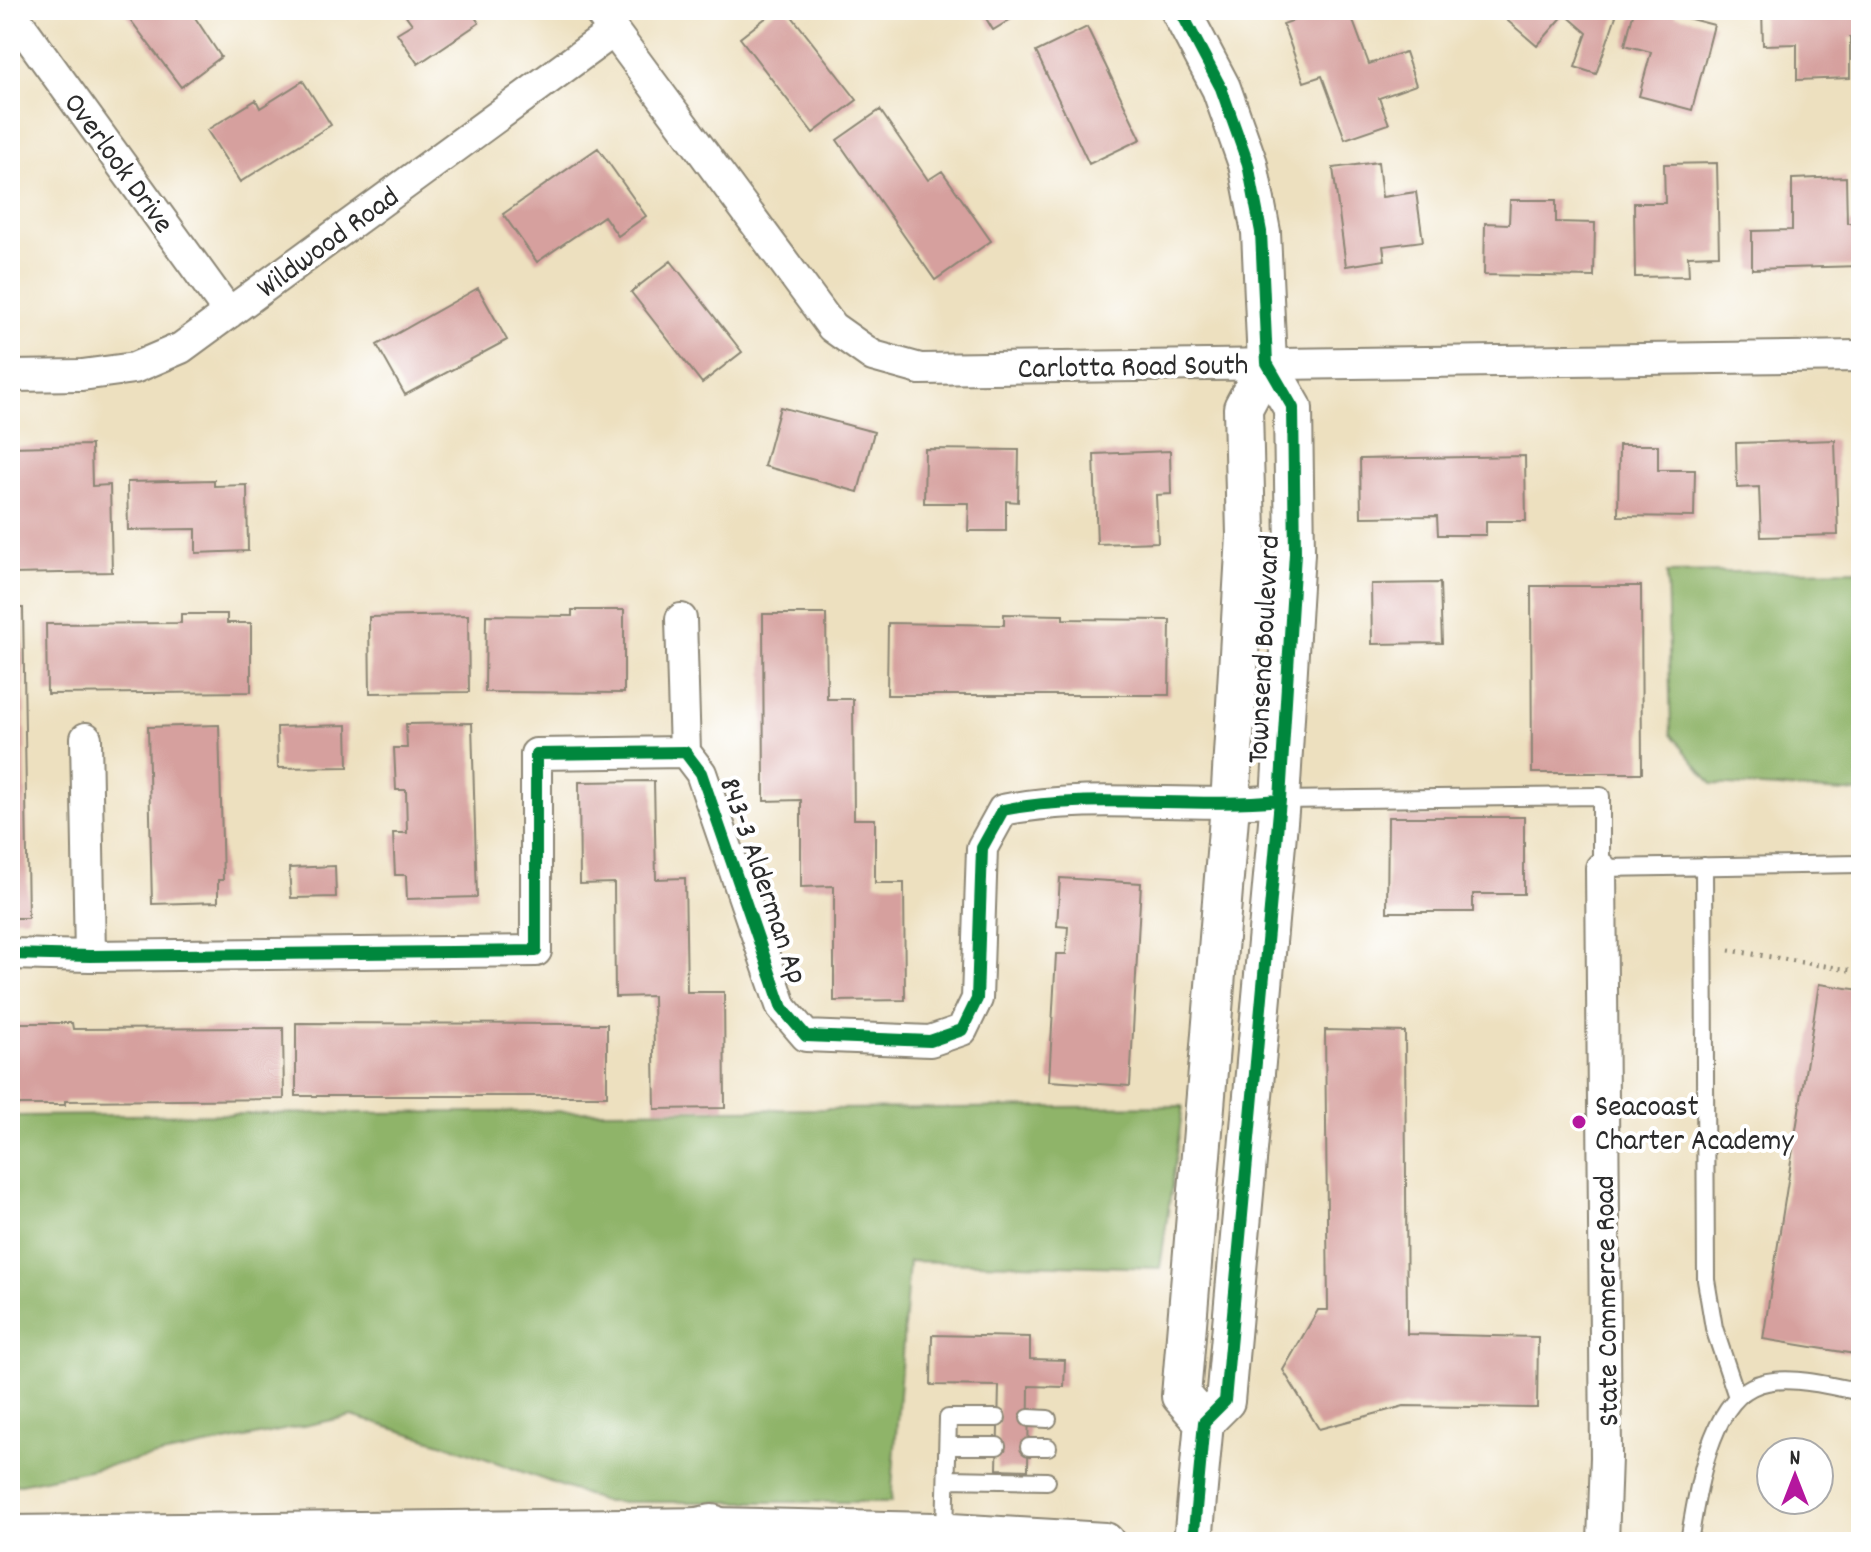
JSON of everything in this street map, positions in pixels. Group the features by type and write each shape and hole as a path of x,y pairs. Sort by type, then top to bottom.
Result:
{"highway":[{"path":"638,1542 712,1527"}],"street":[{"name":"Townsend Boulevard","path":"1180,10 1221,88 1248,164 1261,232 1267,363 1293,408 1295,553 1280,800 1225,1401 1204,1422 1193,1542"},
{"name":"Overlook Drive","path":"10,11 229,313"},
{"name":"Carlotta Road South","path":"606,20 832,327 873,356 920,369 1861,356"},
{"name":"Wildwood Road","path":"10,376 82,375 134,368 181,348 606,20"},
{"name":"Townsend Boulevard","path":"1204,1422 1181,1396 1230,805 1246,536 1243,408 1267,363"},
{"path":"681,619 685,752"},
{"path":"86,738 90,956"},
{"name":"843-3 Alderman Ap","path":"10,954 90,956 536,951 536,754 685,752 701,773 782,1008 806,1036 930,1041 962,1030 977,999 982,848 1003,810 1035,803 1230,805 1280,800"},
{"name":"State Commerce Road","path":"1601,868 1606,1457 1603,1542"},
{"path":"10,1535 712,1527 945,1533 1105,1542"}],"lane":[{"path":"1280,800 1601,796 1601,868 1861,864"},
{"path":"1704,866 1706,1280 1714,1328 1737,1397"},
{"path":"1689,1542 1711,1439 1737,1397 1753,1386 1785,1382 1861,1392"},
{"path":"945,1533 948,1418 997,1418"},
{"path":"1029,1418 1048,1419"},
{"path":"948,1446 997,1446"},
{"path":"1029,1447 1048,1447"},
{"path":"947,1479 1047,1481"}],"path":[{"path":"1728,950 1861,972"}],"green space":[{"path":"1861,570 1861,793 1712,784 1671,734 1667,573"},
{"path":"1183,1106 1160,1268 909,1261 891,1502 605,1502 454,1447 352,1416 10,1486 10,1116"}],"building":[{"path":"123,10 190,10 221,57 181,87"},
{"path":"402,10 470,10 479,23 418,64 397,33 412,24"},
{"path":"776,10 787,10 857,100 813,133 740,38"},
{"path":"981,10 1026,10 993,30"},
{"path":"1323,10 1349,10 1369,64 1405,52 1416,85 1379,98 1389,124 1345,139 1322,76 1304,82 1283,24"},
{"path":"1495,10 1618,10 1596,74 1575,67 1587,33 1565,14 1537,46"},
{"path":"1634,10 1676,10 1675,15 1714,25 1692,110 1639,96 1651,52 1625,45"},
{"path":"1762,10 1861,10 1861,38 1850,38 1850,78 1797,80 1797,44 1763,45"},
{"path":"1087,27 1141,139 1089,164 1036,52"},
{"path":"303,81 331,125 240,182 207,130 256,100 260,108"},
{"path":"880,110 928,180 942,171 991,241 935,280 837,140"},
{"path":"598,148 646,216 618,236 604,216 537,262 503,214"},
{"path":"1378,162 1382,197 1416,192 1423,241 1383,246 1385,260 1346,266 1333,168"},
{"path":"1717,163 1719,255 1688,256 1689,276 1635,277 1634,203 1665,203 1664,164"},
{"path":"1846,177 1847,223 1861,223 1861,266 1752,269 1752,231 1792,230 1792,179"},
{"path":"1510,200 1556,200 1556,222 1595,223 1594,277 1484,275 1485,223 1509,224"},
{"path":"671,261 742,352 702,383 631,292"},
{"path":"478,288 507,340 405,395 377,345"},
{"path":"780,407 874,432 858,492 764,466"},
{"path":"1835,440 1838,535 1761,537 1759,487 1737,488 1736,443"},
{"path":"91,445 92,486 110,485 112,572 10,574 10,447"},
{"path":"1619,445 1658,445 1658,470 1695,470 1694,517 1618,516"},
{"path":"925,449 1019,450 1018,502 1006,501 1006,531 968,531 969,503 924,503"},
{"path":"1170,451 1171,494 1156,495 1158,542 1097,544 1094,454"},
{"path":"1525,456 1526,521 1486,521 1486,535 1438,535 1437,516 1361,517 1360,459"},
{"path":"214,480 214,486 247,485 248,551 196,553 196,529 128,530 127,482"},
{"path":"1440,583 1442,643 1372,644 1371,584"},
{"path":"1531,586 1641,586 1642,773 1532,773"},
{"path":"10,608 23,608 28,918 10,918"},
{"path":"572,610 624,610 624,693 485,692 486,615 572,616"},
{"path":"181,614 227,614 227,623 251,623 251,692 47,694 46,624 181,623"},
{"path":"763,614 826,614 827,699 853,699 854,819 875,819 875,883 904,883 905,1000 834,1001 834,886 801,887 801,800 764,801"},
{"path":"1004,614 1063,615 1063,619 1170,620 1169,695 887,695 888,623 1004,625"},
{"path":"468,615 469,692 370,693 369,617"},
{"path":"472,723 477,897 407,899 406,875 395,875 393,833 407,833 406,790 396,790 394,748 407,748 406,724"},
{"path":"219,725 223,880 218,880 218,902 152,904 148,727"},
{"path":"347,725 348,767 278,768 277,727"},
{"path":"654,781 656,879 685,878 687,992 724,992 725,1108 655,1109 653,996 615,997 614,883 580,884 579,782"},
{"path":"1388,817 1524,817 1524,894 1473,894 1473,912 1387,912"},
{"path":"335,866 336,897 291,898 289,868"},
{"path":"1060,878 1141,883 1130,1086 1049,1081 1056,954 1066,954 1068,927 1057,926"},
{"path":"1819,984 1861,990 1861,1250 1856,1283 1861,1284 1861,1355 1763,1339"},
{"path":"10,1023 72,1023 73,1029 283,1028 284,1099 65,1101 65,1105 18,1105 18,1092 10,1092"},
{"path":"296,1023 607,1024 607,1096 296,1096"},
{"path":"1325,1030 1405,1032 1407,1334 1538,1337 1537,1408 1404,1406 1319,1429 1283,1370 1318,1310 1328,1310"},
{"path":"932,1335 1030,1337 1030,1359 1065,1360 1064,1387 1029,1386 1028,1470 997,1469 999,1386 931,1385"}],"cycle path":[{"path":"1180,10 1221,88 1248,164 1261,232 1267,363 1293,408 1295,553 1280,800 1225,1401 1204,1422 1193,1542"},
{"path":"10,954 90,956 536,951 536,754 685,752 701,773 782,1008 806,1036 930,1041 962,1030 977,999 982,848 1003,810 1070,802 1280,800"}],"place":[{"name":"Seacoast Charter Academy","path":"1579,1122"}]}
